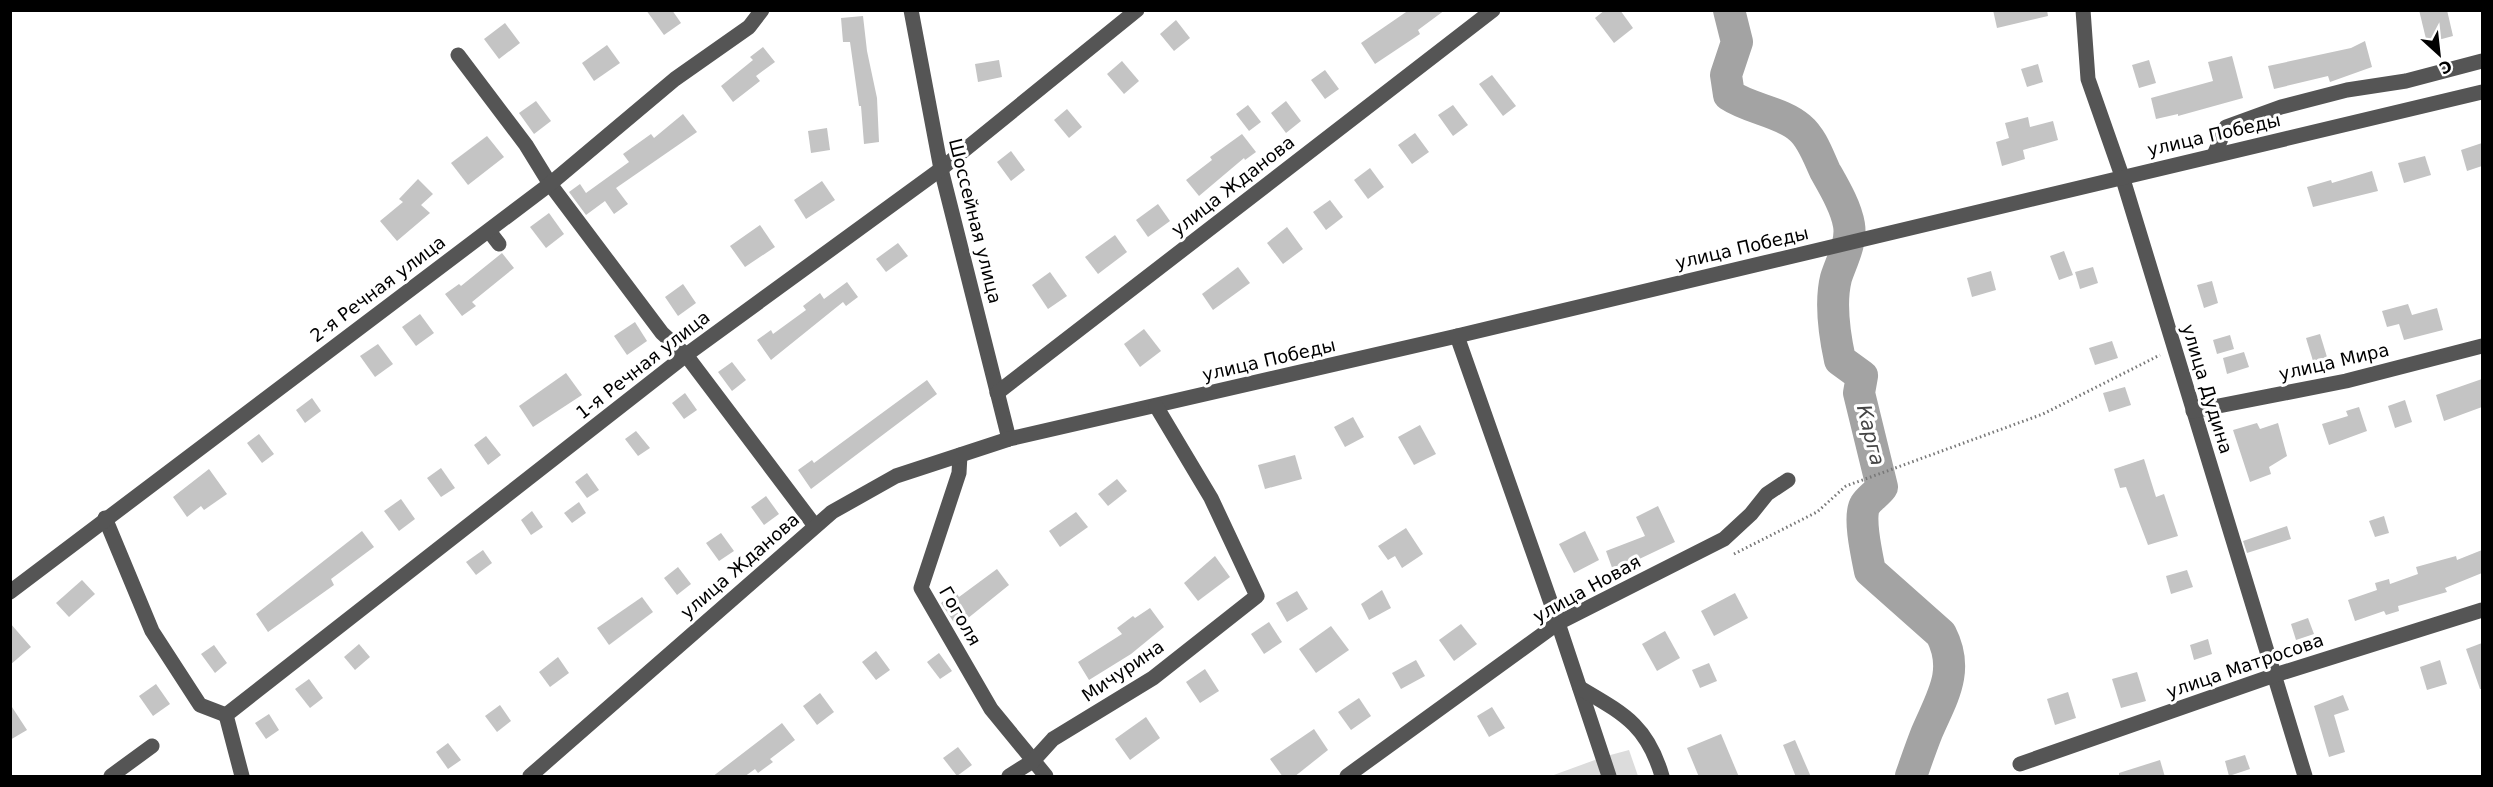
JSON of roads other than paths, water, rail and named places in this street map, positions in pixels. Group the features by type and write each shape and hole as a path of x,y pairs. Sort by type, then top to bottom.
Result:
{"street":[{"name":"2-я Речная улица","path":"10,591 550,184 675,79 749,27 762,10"},
{"name":"Шоссейная улица","path":"911,10 941,169 1009,439"},
{"path":"1468,10 1472,27"},
{"name":"улица Жданова","path":"997,393 1493,10"},
{"name":"улица Дудина","path":"2083,10 2088,79 2122,176 2305,777"},
{"name":"1-я Речная улица","path":"226,715 686,355 941,169 1129,13"},
{"path":"458,55 526,145 550,184 662,333 686,355 815,526"},
{"path":"2214,155 2226,127 2281,107 2347,90 2406,81 2482,61"},
{"name":"улица Победы","path":"1009,439 1457,336 2482,92"},
{"path":"489,231 499,244"},
{"path":"1457,336 1558,623 1603,757 1607,776"},
{"name":"улица Мира","path":"2193,411 2346,381 2482,346"},
{"name":"Мичурина","path":"1009,777 1033,761 1053,739 1153,678 1257,596 1211,498 1156,406"},
{"name":"улица Жданова","path":"530,777 832,512 896,476 1009,439"},
{"name":"Гоголя","path":"960,455 959,473 921,588 991,709 1046,777"},
{"name":"улица Новая","path":"1347,777 1558,623 1724,539 1751,514 1767,494 1788,480"},
{"path":"105,518 152,631 200,705 226,715 242,777"},
{"name":"улица Матросова","path":"2020,764 2275,675 2482,610"},
{"path":"1580,688 1640,729 1657,759 1662,777"},
{"path":"111,777 152,746"}],"waterway":[{"name":"Карга","path":"1729,10 1737,42 1726,75 1729,95 1784,118 1804,132 1839,197 1849,225 1846,252 1834,287 1834,319 1840,360 1862,376 1859,393 1882,487 1863,510 1864,536 1870,571 1941,634 1949,660 1947,684 1911,776"}]}
